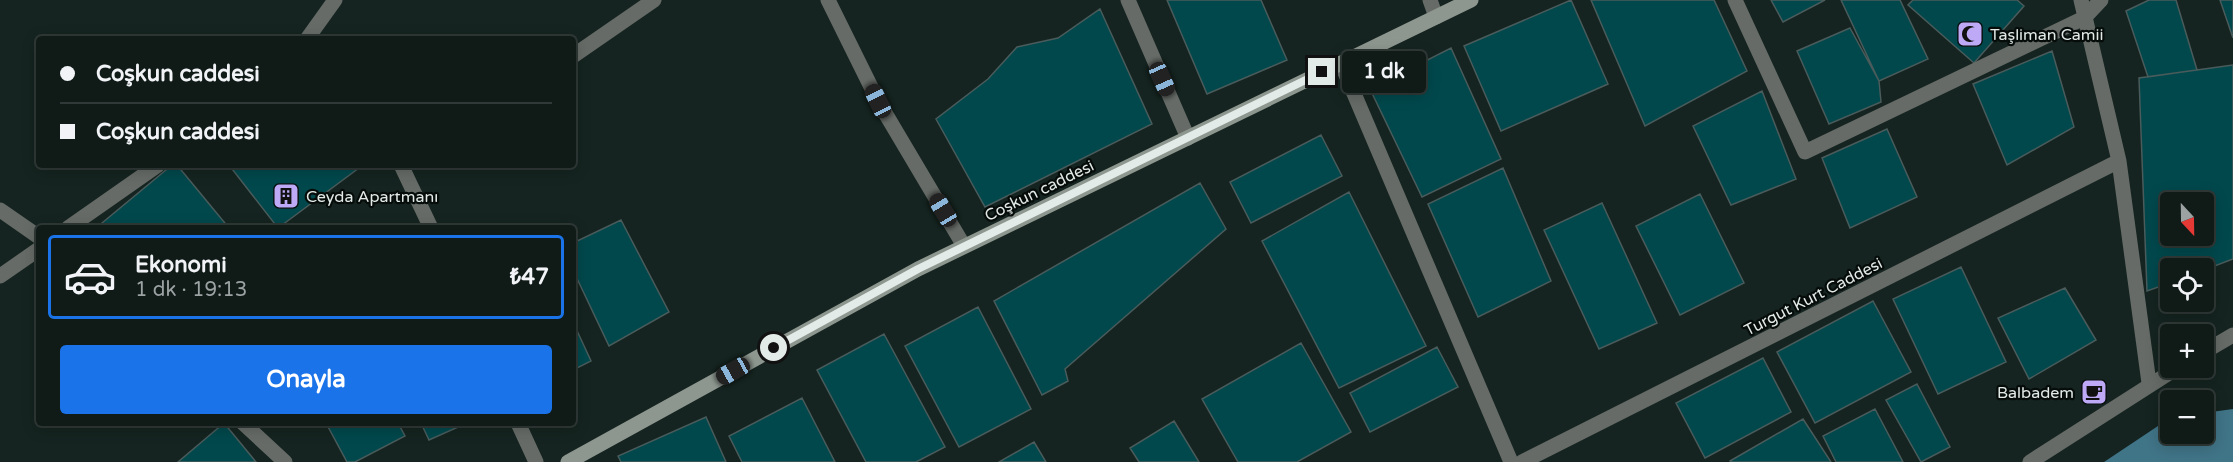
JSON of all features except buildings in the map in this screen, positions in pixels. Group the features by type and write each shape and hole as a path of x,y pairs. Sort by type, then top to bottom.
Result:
{"street":[{"path":"310,36 335,0"},
{"path":"576,54 654,0"},
{"path":"828,0 878,101 964,246"},
{"path":"1128,0 1188,138"},
{"path":"1430,0 1436,17"},
{"name":"Coşkun caddesi","path":"568,462 918,269 1471,0"},
{"path":"1735,0 1805,152 2084,18 2101,0"},
{"path":"2081,0 2120,161 2149,384"},
{"path":"1341,63 1511,462"},
{"name":"Turgut Kurt Caddesi","path":"1522,462 2120,161"},
{"path":"72,225 154,168"},
{"path":"407,168 430,225"},
{"path":"0,210 36,235"},
{"path":"0,276 36,251"},
{"path":"2214,346 2233,335"},
{"path":"2030,462 2160,378"},
{"path":"246,426 285,462"},
{"path":"519,426 536,462"}],"water":[{"path":"2233,409 2233,462 2104,462 2160,425 2160,444 2214,444 2214,412"}],"place":[{"name":"Taşliman Camii","path":"1970,34"},
{"name":"Ceyda Apartmanı","path":"286,196"},
{"name":"Balbadem","path":"2094,392"}],"route":[{"path":"774,348 918,269 1322,72"}]}
